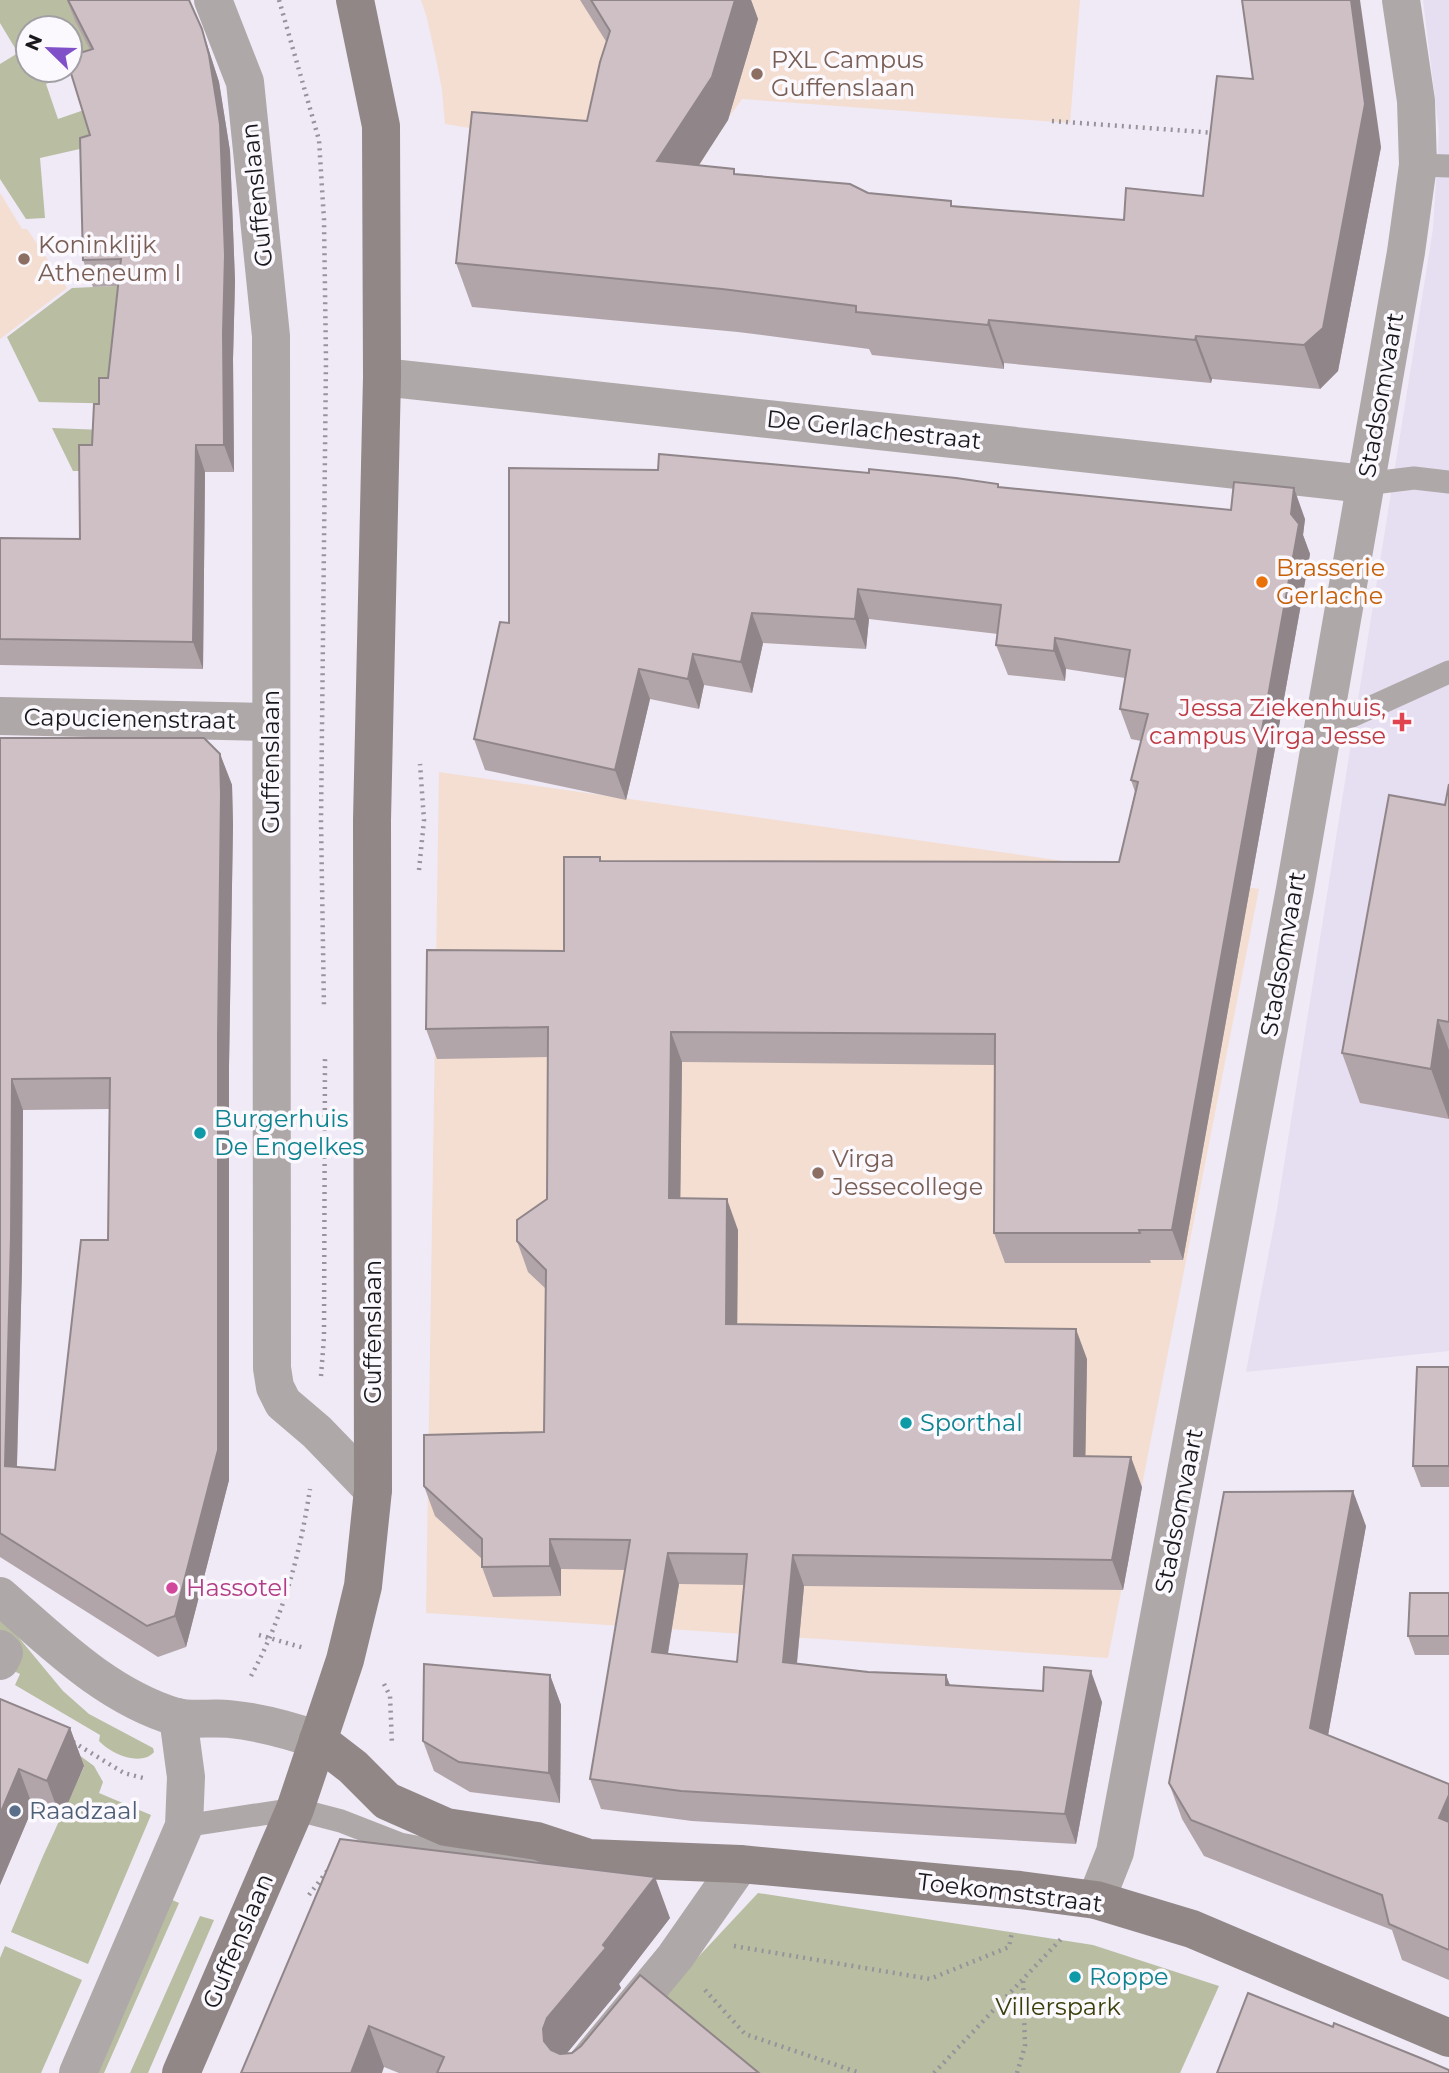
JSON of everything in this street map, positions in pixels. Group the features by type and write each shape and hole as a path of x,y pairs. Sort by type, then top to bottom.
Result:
{"main road":[{"name":"Guffenslaan","path":"181,2073 295,1809 345,1660 363,1586 373,1490 372,820 383,377 381,126 355,0"},
{"name":"Toekomststraat","path":"318,1740 353,1767 387,1801 419,1817 446,1826 537,1840 589,1857 740,1864 1020,1890 1096,1900 1192,1929 1449,2038"}],"street":[{"name":"Guffenslaan","path":"213,0 245,82 271,337 272,1367 275,1387 283,1403 317,1432 373,1490"},
{"name":"Stadsomvaart","path":"1096,1900 1115,1852 1323,729 1397,305 1434,165 1416,101 1401,0"},
{"name":"De Gerlachestraat","path":"383,377 1365,484"},
{"name":"Capucienenstraat","path":"0,716 271,722"},
{"path":"0,1596 71,1659 136,1700 178,1717 226,1719 288,1730 318,1740"},
{"path":"0,1649 4,1653 0,1661"},
{"path":"78,2073 184,1826 186,1777 178,1717"},
{"path":"579,2073 681,1948 740,1864"}],"lane":[{"path":"1365,484 1414,478 1449,482"},
{"path":"1323,729 1449,672"},
{"path":"184,1826 295,1809"},
{"name":"Toekomststraat","path":"295,1809 341,1821 400,1844 416,1847 535,1862 589,1857"}],"path":[{"path":"279,0 319,140 324,220 326,360 321,736 325,1014"},
{"path":"1052,121 1228,134"},
{"path":"321,736 374,772"},
{"path":"226,1719 270,1639 290,1585 304,1533 317,1432 324,1337 322,1288 325,1055"},
{"path":"259,1635 270,1639"},
{"path":"64,1737 124,1773 141,1778 186,1777"},
{"path":"934,2073 1096,1900"},
{"path":"681,1948 930,1979 1009,1947"},
{"path":"681,1948 745,2034 860,2073"},
{"path":"1017,2073 1026,2046 1023,1978"}],"shaded area":[{"name":"PXL Campus Guffenslaan","path":"421,0 1080,0 1070,123 742,99 718,132 700,165 445,124 442,90"},
{"name":"Jessa Ziekenhuis, campus Virga Jesse","path":"1423,0 1449,0 1449,1351 1246,1372 1276,1215 1433,229 1439,131"},
{"name":"Koninklijk Atheneum I","path":"0,193 22,229 27,229 67,288 0,339"},
{"name":"Virga Jessecollege","path":"439,772 1259,889 1108,1658 426,1613"}],"green space":[{"path":"0,0 121,0 104,58 84,67 84,14 14,14 14,46 0,23"},
{"path":"14,55 14,84 46,84 58,119 84,110 93,146 40,158 45,218 26,219 0,179 0,64"},
{"path":"161,284 132,404 39,402 7,337 72,288"},
{"path":"52,428 104,430 102,471 73,471"},
{"path":"0,1615 63,1691 89,1714 153,1748 154,1752 134,1759 118,1754 99,1741 100,1735 15,1685 20,1674 0,1664"},
{"path":"79,1755 94,1766 103,1782 99,1793 151,1815 88,1964 11,1932 84,1767"},
{"name":"Villerspark","path":"758,1893 1093,1945 1219,1986 1180,2073 742,2073 657,2001"},
{"path":"168,1898 179,1903 104,2073 91,2073"},
{"path":"200,1916 214,1920 148,2073 130,2073"},
{"path":"5,1946 82,1980 41,2073 0,2073 0,1958"}],"building":[{"path":"68,0 189,0 202,29 209,55 220,124 225,255 224,445 196,445 193,642 0,639 0,538 80,539 79,445 92,445 94,404 99,404 99,378 108,378 121,259 83,260 80,138 90,135 74,84 84,84 84,52 93,49 84,31 84,14 75,14"},
{"path":"591,0 735,0 712,77 657,161 734,169 734,174 850,184 868,193 951,201 951,206 1124,220 1126,188 1203,196 1217,76 1253,79 1242,0 1351,0 1365,104 1323,328 1304,345 1196,336 1195,340 989,320 988,325 856,312 856,306 722,289 456,263 472,112 587,121 610,31"},
{"path":"659,454 869,473 869,469 956,478 998,484 998,487 1231,510 1234,482 1294,488 1291,514 1299,524 1172,1230 1139,1230 1140,1233 994,1233 995,1034 671,1032 669,1198 727,1199 726,1324 1076,1329 1074,1456 1131,1457 1112,1560 793,1555 783,1662 868,1672 946,1675 946,1685 1043,1691 1044,1667 1091,1671 1065,1814 681,1791 590,1779 630,1540 550,1539 550,1566 482,1567 482,1539 424,1486 424,1435 544,1432 546,1270 517,1241 517,1220 547,1199 548,1027 426,1029 427,950 564,951 564,857 600,857 600,861 1119,862 1138,782 1131,780 1148,714 1120,709 1130,650 1055,638 1054,651 996,645 1001,605 858,589 855,619 752,613 741,662 693,654 688,679 639,669 615,770 474,739 500,622 509,623 509,468 658,470","holes":["668,1553 747,1554 737,1662 652,1652"]},
{"path":"0,738 204,738 220,754 221,794 218,1450 175,1616 147,1626 0,1533","holes":["110,1078 108,1240 81,1240 55,1470 5,1466 12,1079"]},
{"path":"1449,784 1449,1022 1438,1020 1431,1069 1342,1053 1389,795 1445,805"},
{"path":"1417,1367 1449,1367 1449,1466 1413,1466"},
{"path":"1353,1491 1310,1728 1449,1784 1449,1795 1439,1818 1449,1822 1449,1950 1389,1924 1382,1895 1191,1820 1169,1783 1224,1492"},
{"path":"1410,1593 1449,1593 1449,1636 1408,1636"},
{"path":"424,1664 550,1675 549,1773 459,1762 423,1741"},
{"path":"0,1699 70,1728 47,1781 19,1769 0,1814"},
{"path":"340,1839 655,1877 603,1945 606,1948 547,2018 543,2029 544,2041 551,2050 560,2054 572,2053 581,2046 640,1975 759,2073 437,2073 444,2057 369,2026 351,2073 241,2073"},
{"path":"1248,1993 1333,2027 1334,2023 1449,2070 1449,2073 1217,2073"}],"place":[{"name":"PXL Campus Guffenslaan","path":"757,74"},
{"name":"Koninklijk Atheneum I","path":"24,259"},
{"name":"Brasserie Gerlache","path":"1262,582"},
{"name":"Jessa Ziekenhuis, campus Virga Jesse","path":"1402,722"},
{"name":"Burgerhuis De Engelkes","path":"200,1133"},
{"name":"Virga Jessecollege","path":"818,1173"},
{"name":"Sporthal","path":"906,1423"},
{"name":"Hassotel","path":"172,1588"},
{"name":"Raadzaal","path":"15,1811"},
{"name":"Roppe","path":"1075,1977"}]}
